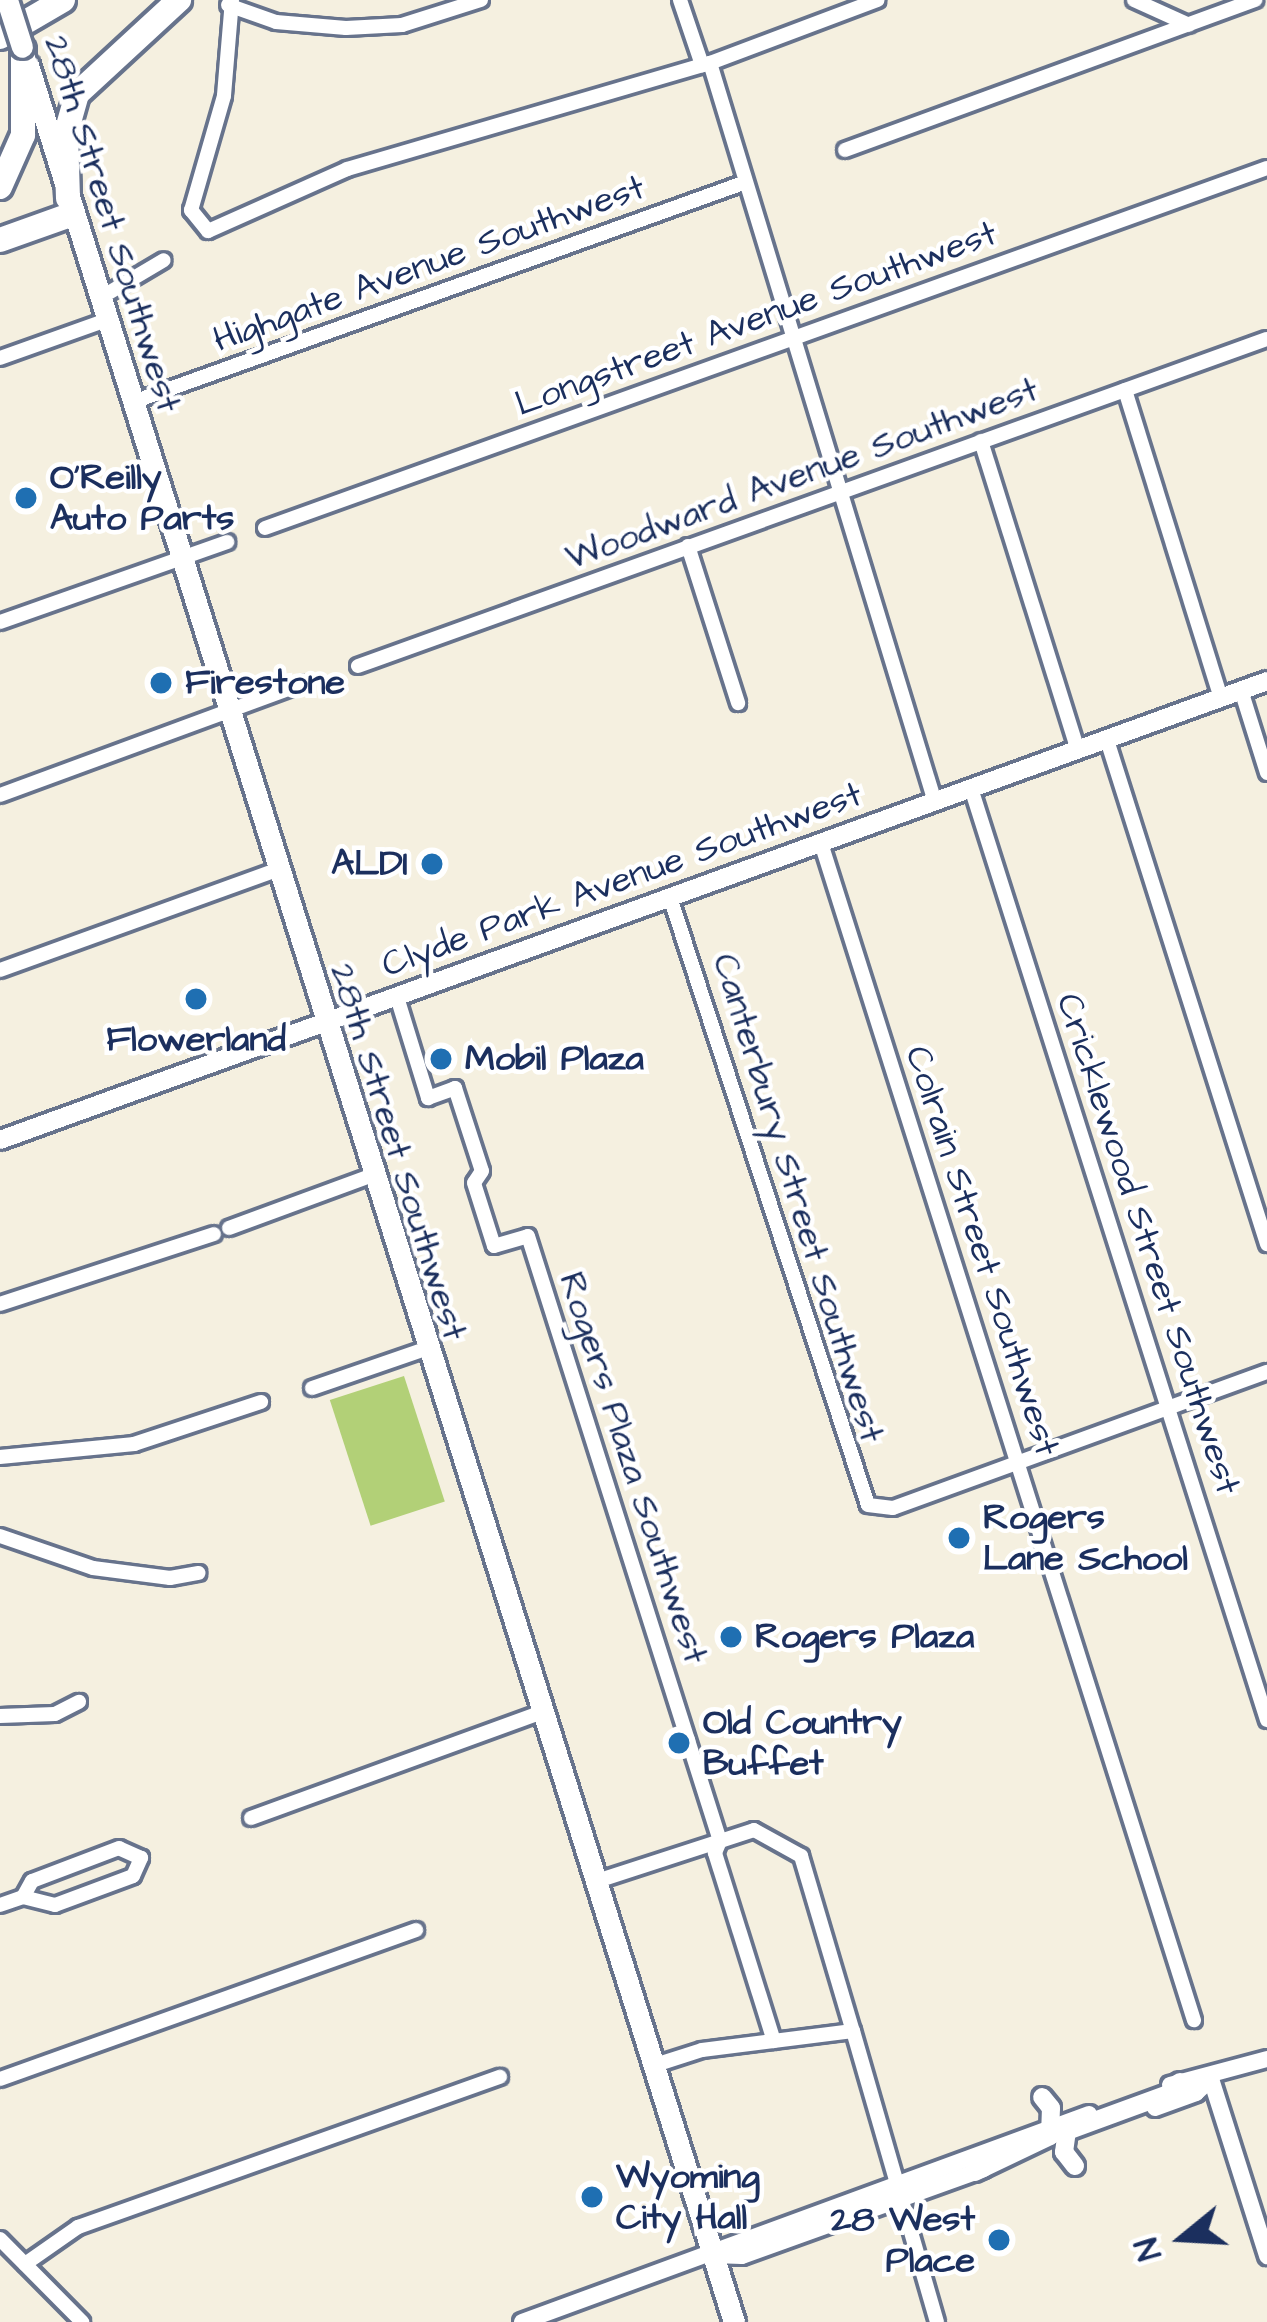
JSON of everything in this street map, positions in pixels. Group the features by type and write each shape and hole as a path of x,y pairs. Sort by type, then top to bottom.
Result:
{"highway":[{"path":"0,10 16,0"},
{"path":"0,187 23,134 15,45 62,0"},
{"path":"0,241 70,206 66,133 77,94 179,0"}],"main road":[{"name":"28th Street Southwest","path":"7,0 15,45 104,309 322,1024 734,2322"},
{"name":"Clyde Park Avenue Southwest","path":"0,1140 1267,681"},
{"path":"975,2172 1046,2139 1064,2138 1070,2130 1168,2094 1180,2082"},
{"path":"1027,2135 1042,2097 1064,2138"}],"street":[{"path":"481,0 402,25 346,28 276,22 230,2 224,95 191,210 201,229 223,226 346,169 706,64 878,0"},
{"path":"680,0 746,182 934,802"},
{"path":"1134,0 1189,25"},
{"path":"845,150 1255,0"},
{"name":"Longstreet Avenue Southwest","path":"266,528 1267,168"},
{"name":"Highgate Avenue Southwest","path":"133,402 746,182"},
{"path":"0,358 104,309 164,260"},
{"name":"Woodward Avenue Southwest","path":"358,666 1267,338"},
{"path":"1125,390 1221,698"},
{"path":"981,441 1078,750"},
{"path":"0,622 227,542"},
{"path":"688,546 738,703"},
{"path":"0,796 227,716 302,684"},
{"path":"1241,690 1267,773"},
{"path":"1107,740 1267,1244"},
{"name":"Cricklewood Street Southwest","path":"971,788 1267,1720"},
{"name":"Colrain Street Southwest","path":"821,843 1194,2020"},
{"path":"0,970 276,871"},
{"name":"Canterbury Street Southwest","path":"670,897 858,1490 878,1510 1017,1463"},
{"name":"Rogers Plaza Southwest","path":"397,997 428,1099 455,1088 482,1171 474,1183 494,1246 528,1236 720,1840 715,1853 774,2041"},
{"path":"230,1228 370,1176"},
{"path":"0,1304 214,1234"},
{"path":"312,1388 425,1349"},
{"path":"1017,1463 1267,1372"},
{"path":"0,1457 134,1444 261,1402"},
{"path":"0,1536 94,1568 170,1578 199,1573"},
{"path":"0,1715 55,1714 79,1702"},
{"path":"251,1818 539,1713"},
{"path":"594,1882 754,1830 801,1856 937,2322"},
{"path":"0,1905 23,1897 56,1905 134,1876 141,1858 119,1848 32,1881 23,1897"},
{"path":"0,2080 416,1930"},
{"path":"652,2066 774,2041 853,2031"},
{"path":"1180,2082 1211,2079 1267,2059"},
{"path":"25,2264 78,2227 500,2077"},
{"path":"522,2322 712,2255 742,2256 1027,2135 1064,2138 1196,2093 1211,2079"},
{"path":"1211,2079 1267,2256"},
{"path":"900,2190 975,2172"},
{"path":"0,2239 82,2322"}],"green space":[{"path":"404,1376 445,1502 371,1526 330,1400"}],"place":[{"name":"O'Reilly Auto Parts","path":"26,498"},
{"name":"Firestone","path":"161,683"},
{"name":"ALDI","path":"432,864"},
{"name":"Flowerland","path":"196,999"},
{"name":"Mobil Plaza","path":"441,1059"},
{"name":"Rogers Lane School","path":"959,1538"},
{"name":"Rogers Plaza","path":"731,1637"},
{"name":"Old Country Buffet","path":"679,1743"},
{"name":"Wyoming City Hall","path":"592,2197"},
{"name":"28 West Place","path":"999,2240"}]}
